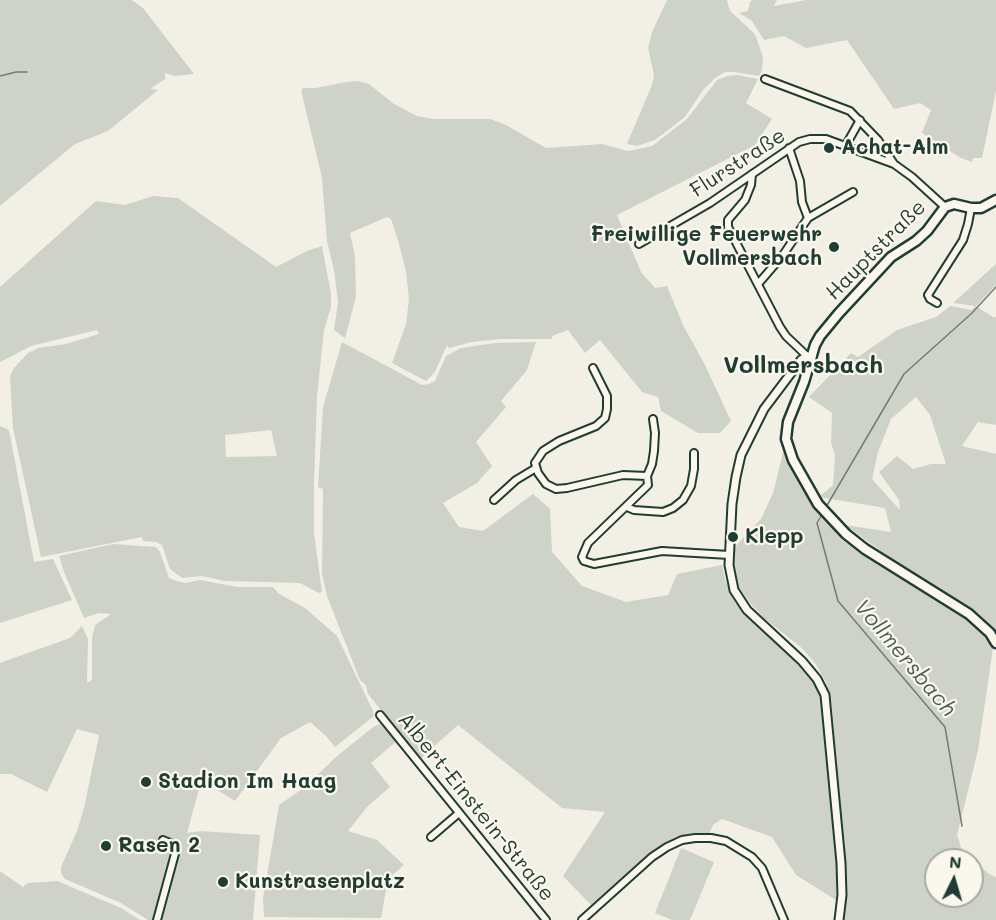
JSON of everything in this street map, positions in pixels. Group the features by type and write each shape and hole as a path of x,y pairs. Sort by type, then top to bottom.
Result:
{"main road":[{"name":"Hauptstraße","path":"809,356 820,336 853,297 891,256 916,241 927,231 945,207 954,204 981,208 996,200"},
{"path":"809,356 799,396 788,422 786,439 793,460 818,504 846,534 865,549 969,614 990,633 996,643"}],"street":[{"path":"765,79 840,105 849,111 878,140 894,164 945,207"},
{"path":"846,145 860,120"},
{"name":"Flurstraße","path":"639,244 710,203 799,142 826,139 894,164"},
{"path":"789,148 800,181 802,202 808,218"},
{"path":"752,174 751,185 745,200 728,220 728,227 780,327 786,336 809,356"},
{"path":"758,284 783,255 808,218 853,192"},
{"path":"937,303 928,295 963,240 971,208"},
{"name":"Hauptstraße","path":"809,356 791,372 764,409 741,455 733,495 729,555 731,581 738,598 757,621 802,661 817,679 825,695 841,863 842,895 839,920"},
{"path":"593,368 607,396 608,409 605,418 596,426 543,451 535,463 536,468 546,484 556,489 622,475 647,476"},
{"path":"653,419 654,451 647,476 648,485 588,543 582,553 584,561 594,564 662,551 729,555"},
{"path":"627,507 634,510 663,512 673,508 682,500 691,486 694,453"},
{"path":"494,500 516,480 536,468"},
{"name":"Albert-Einstein-Straße","path":"380,715 546,920"},
{"path":"431,837 459,813"},
{"path":"582,920 652,857 667,847 682,840 711,838 726,841 740,848 762,868 784,920"},
{"path":"157,920 176,850 170,843 163,840"}],"shaded area":[{"path":"0,0 132,0 143,8 194,74 174,76 165,73 165,79 150,89 158,90 108,131 75,144 0,206"},
{"path":"667,0 727,0 730,11 755,34 763,57 762,71 759,76 725,72 703,90 685,117 655,140 637,146 627,144 652,85 654,75 648,48 652,32"},
{"path":"752,0 777,0 774,6 806,0 996,0 996,91 982,158 973,158 972,162 961,158 922,133 931,110 920,103 894,109 847,40 806,48 784,36 764,40 752,21 739,13 748,11"},
{"path":"737,75 758,79 746,103 772,119 755,145 617,215 641,272 655,288 667,286 683,325 705,365 731,421 720,433 698,433 661,411 658,397 642,392 600,340 585,353 568,330 552,336 552,339 501,339 472,342 449,348 447,345 435,372 426,381 392,363 406,324 409,299 406,271 399,244 391,219 387,217 350,233 355,257 356,297 345,338 334,330 338,302 334,270 327,241 322,178 301,90 303,88 358,81 369,84 394,104 417,116 433,119 490,119 506,125 546,148 602,144 628,151 652,146 687,119 717,80"},
{"path":"153,196 178,198 276,267 322,246 331,294 331,307 324,330 317,397 314,483 314,533 322,592 319,593 300,583 225,581 202,576 182,578 170,569 162,545 143,541 142,537 41,557 13,428 10,377 13,369 28,353 38,348 66,344 99,334 97,330 31,346 0,362 0,287 96,201 125,205","holes":["271,430 277,456 226,457 225,435"]},
{"path":"996,264 996,285 976,306 996,317 996,425 978,422 962,446 996,454 996,630 978,613 895,561 845,525 891,532 885,508 819,497 833,485 835,455 831,443 832,413 809,397 851,353 858,357 897,330 936,317 950,306 972,310 975,306 953,303","holes":["916,397 930,415 946,464 931,464 913,469 897,456 879,472 899,500 900,510 872,479 878,452 891,419"]},
{"path":"342,342 422,385 435,381 446,356 461,348 495,343 536,342 527,370 501,401 506,407 476,442 492,466 477,483 443,503 459,527 483,531 533,494 550,509 552,552 582,586 626,602 668,595 677,574 722,565 726,583 734,601 744,615 800,663 819,689 823,702 834,819 841,823 832,706 826,682 815,663 803,649 764,618 750,603 735,581 732,567 732,550 761,519 773,493 784,449 821,513 817,522 823,516 841,539 961,615 982,631 993,648 978,750 957,835 961,848 924,848 924,908 984,908 984,870 996,877 996,920 842,920 844,908 839,902 796,875 772,837 722,819 713,825 709,834 693,833 676,837 660,846 591,905 563,876 605,812 562,808 458,725 420,759 368,694 366,685 360,680 327,596 322,574 323,489 318,487 323,407"},
{"path":"0,426 9,430 34,562 53,559 72,600 0,623"},
{"path":"113,544 156,547 169,578 185,583 200,580 237,587 273,587 279,594 305,608 337,636 373,711 374,716 335,747 310,722 281,738 235,801 217,790 203,775 187,833 201,831 260,835 253,920 148,920 121,903 65,879 61,873 61,867 77,831 84,808 99,735 77,729 47,792 11,774 0,774 0,663 70,638 82,626 88,639 87,683 92,680 92,638 95,625 111,614 99,613 84,618 59,556"},
{"path":"380,724 398,740 371,763 390,787 367,807 348,831 377,840 404,865 388,879 381,918 264,917 263,898 279,805 305,787 336,757 373,727"},
{"path":"681,848 714,862 690,920 672,920 655,913"},
{"path":"0,871 23,887 28,883 57,881 121,908 140,920 0,920"}],"waterway":[{"path":"0,76 27,72"},
{"name":"Vollmersbach","path":"826,507 904,374 972,313 996,287"},
{"name":"Vollmersbach","path":"822,514 817,523 838,601 945,727 962,826"}],"place":[{"name":"Achat-Alm","path":"829,148"},
{"name":"Freiwillige Feuerwehr Vollmersbach","path":"834,247"},
{"name":"Klepp","path":"733,537"},
{"name":"Stadion Im Haag","path":"146,782"},
{"name":"Rasen 2","path":"106,846"},
{"name":"Kunstrasenplatz","path":"223,882"}],"district":[{"name":"Vollmersbach","path":"803,366"}]}
